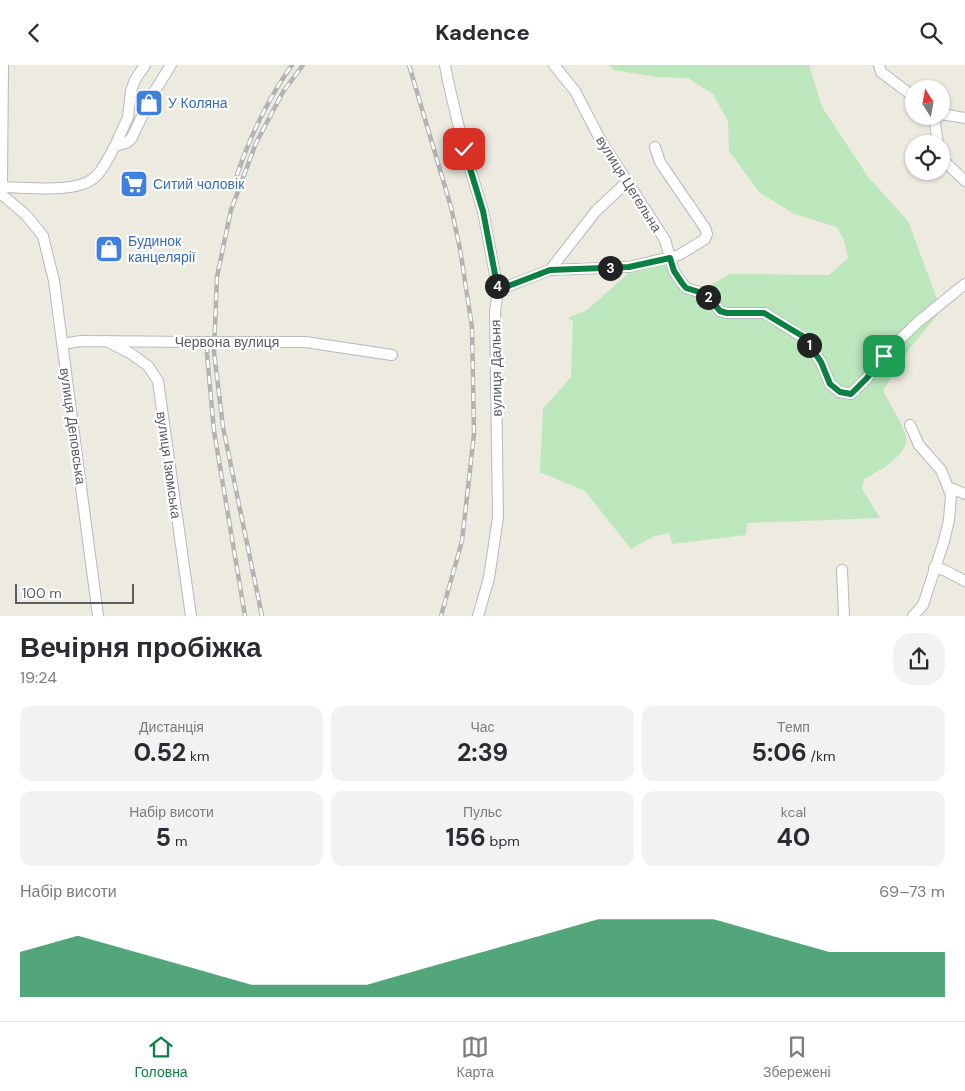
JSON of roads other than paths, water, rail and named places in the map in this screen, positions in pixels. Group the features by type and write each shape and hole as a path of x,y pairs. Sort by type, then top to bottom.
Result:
{"street":[{"path":"3,65 1,190 68,188 84,185 95,178 116,146 128,117 131,91 135,80 145,65"},
{"path":"116,146 132,139 154,92 171,65"},
{"name":"вулиця Дальня","path":"445,65 464,149 483,211 498,290 494,311 498,517 489,578 478,616"},
{"name":"вулиця Цегельна","path":"554,65 575,91 601,141 665,240 674,271 686,288 706,294 720,311 727,313 764,313 804,337 821,362 830,384 840,392 851,394 867,378 890,349 918,322 965,284"},
{"path":"879,65 881,72 905,90"},
{"path":"950,116 965,118"},
{"path":"498,290 550,270 629,267 670,258 687,251 706,239 707,234 704,227 660,162 655,147"},
{"path":"950,167 965,181"},
{"path":"550,270 596,211 627,182"},
{"name":"вулиця Деповська","path":"1,190 26,215 43,236 54,281 98,616"},
{"name":"Червона вулиця","path":"62,344 81,341 305,342 392,355"},
{"name":"вулиця Ізюмська","path":"106,341 130,353 148,366 158,381 190,616"},
{"path":"910,425 919,445 941,470 951,495 949,520 944,541 923,605 913,616"},
{"path":"948,487 965,494"},
{"path":"934,568 944,570 965,581"},
{"path":"842,570 844,616"}],"railway":[{"path":"237,175 260,118 292,65"},
{"path":"262,616 223,427 214,352 217,277 231,210 256,143 283,92 303,65"},
{"path":"409,65 451,207 460,249 472,327 474,434 462,541 441,616"},
{"path":"207,344 214,431 245,616"}],"place":[{"name":"У Коляна","path":"149,103"},
{"name":"Ситий чоловік","path":"134,184"},
{"name":"Будинок канцелярії","path":"109,249"}]}
